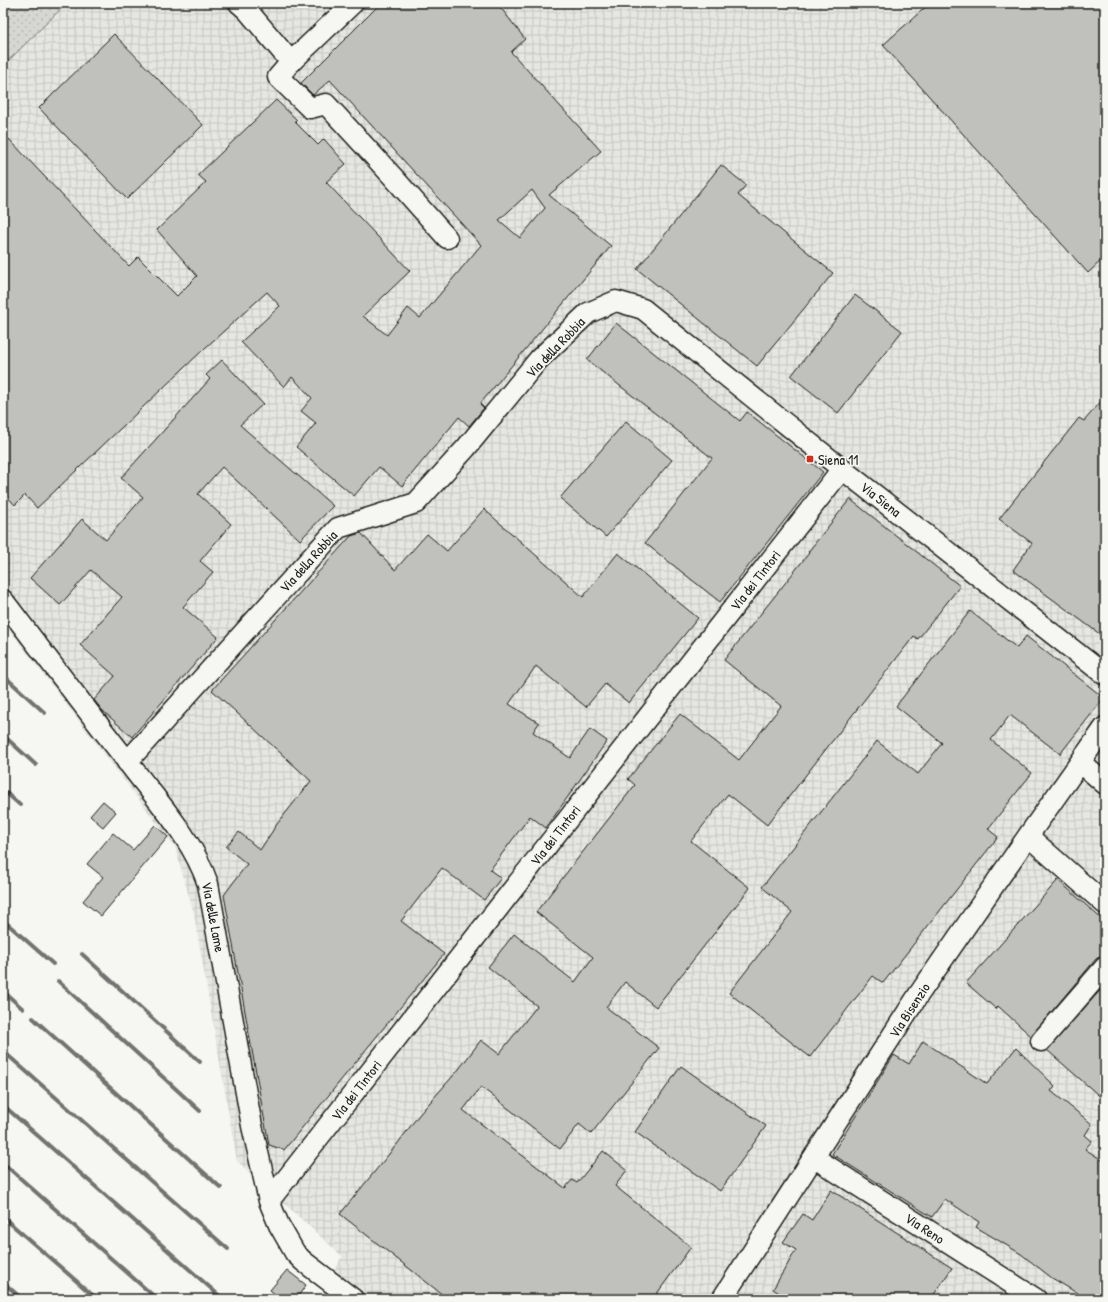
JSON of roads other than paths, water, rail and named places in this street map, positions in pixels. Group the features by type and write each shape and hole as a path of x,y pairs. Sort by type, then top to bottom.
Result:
{"street":[{"path":"239,3 247,10 291,62"},
{"path":"354,3 291,62 278,77 310,108 326,104 394,178 446,238"},
{"name":"Via Siena","path":"616,301 643,309 842,469 1105,675"},
{"name":"Via della Robbia","path":"127,762 338,528 416,503 466,448 539,359 588,313 616,301"},
{"name":"Via dei Tintori","path":"269,1201 842,469"},
{"name":"Via delle Lame","path":"3,600 183,834 198,860 208,884 252,1126 269,1201 279,1225 295,1253 303,1261 353,1299"},
{"name":"Via Bisenzio","path":"722,1299 919,994 1105,727"},
{"path":"1080,762 1105,784"},
{"path":"1028,836 1105,904"},
{"path":"1041,1041 1105,967"},
{"name":"Via Reno","path":"815,1156 821,1162 1036,1299"}],"waterway":[{"path":"3,675 45,713"},
{"path":"3,735 36,765"},
{"path":"3,790 20,805"},
{"path":"3,920 53,964"},
{"path":"82,954 200,1062"},
{"path":"58,981 200,1111"},
{"path":"3,991 23,1009"},
{"path":"33,1018 221,1188"},
{"path":"3,1051 228,1249"},
{"path":"3,1105 223,1299"},
{"path":"3,1163 157,1299"},
{"path":"3,1217 97,1299"},
{"path":"3,1282 22,1299"}],"place":[{"name":"Siena 11","path":"810,459"}]}
